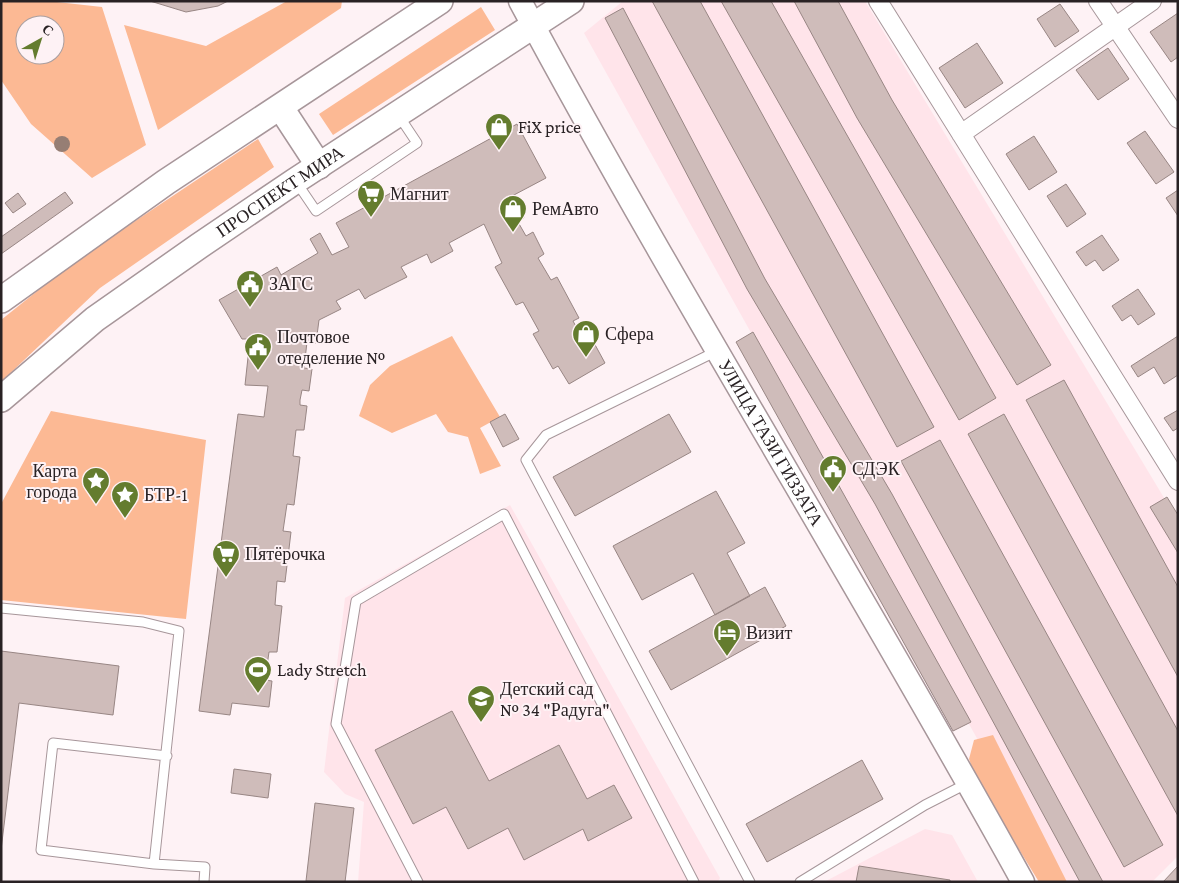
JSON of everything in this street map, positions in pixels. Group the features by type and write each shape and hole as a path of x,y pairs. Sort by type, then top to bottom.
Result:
{"main road":[{"path":"1,300 166,182 281,108 440,1"},
{"name":"ПРОСПЕКТ МИРА","path":"1,399 95,318 295,181 571,1"},
{"path":"281,108 319,166"}],"street":[{"name":"УЛИЦА ТАЗИ ГИЗЗАТА","path":"520,1 718,350 969,783 1023,882"},
{"path":"878,1 1178,481"},
{"path":"1098,1 1178,119"},
{"path":"961,134 1152,1"}],"lane":[{"path":"295,181 316,211 417,143 398,115"},
{"path":"718,350 546,435 526,460 750,882"},
{"path":"418,882 336,724 356,601 504,514 694,882"},
{"path":"1,608 143,622 179,631 154,864"},
{"path":"167,756 53,743 41,850 154,864 205,868 204,882"},
{"path":"800,882 925,805 969,783"}],"shaded area":[{"path":"1,1 48,1 102,7 146,145 92,178 31,124 1,80"},
{"path":"287,1 342,1 341,8 158,130 124,25 206,46"},
{"path":"623,1 865,1 1178,521 1178,856 1152,882 1057,882 584,33"},
{"path":"481,7 495,30 333,135 319,114"},
{"path":"258,139 274,167 100,288 1,382 1,320 71,264"},
{"path":"452,336 500,417 480,428 501,466 480,474 468,437 448,432 436,414 392,433 359,416 370,385 390,366"},
{"path":"51,411 206,440 186,619 1,600 1,504"},
{"name":"Детский сад № 34 \"Радуга\"","path":"510,505 720,878 718,882 358,882 364,802 345,794 324,772 345,598"},
{"path":"993,735 1067,882 1039,882 976,779 969,759 974,740"},
{"path":"925,829 952,835 978,882 824,882"}],"building":[{"path":"150,1 228,1 218,6 186,12"},
{"path":"652,1 700,1 934,427 897,447"},
{"path":"721,1 771,1 996,398 959,420"},
{"path":"794,1 838,1 892,100 1051,365 1017,385 857,118"},
{"path":"1060,4 1079,31 1055,47 1037,19"},
{"path":"623,8 765,279 892,494 1103,882 1080,882 875,504 747,289 605,18"},
{"path":"1178,13 1178,57 1171,62 1150,32"},
{"path":"977,43 1003,83 965,108 939,68"},
{"path":"1108,48 1129,79 1098,100 1076,70"},
{"path":"517,124 546,178 512,196 524,218 518,222 526,236 533,232 544,254 538,258 551,280 557,277 579,318 573,321 586,345 593,341 605,363 569,384 558,366 553,369 533,334 539,331 523,302 516,305 495,267 502,263 484,224 449,243 453,251 431,263 427,254 401,267 407,277 365,299 359,289 336,301 341,309 319,320 316,343 307,342 304,368 312,369 309,391 302,390 300,400 300,405 307,406 304,430 296,430 293,456 300,457 294,505 287,504 283,531 291,532 285,582 277,581 275,605 282,606 277,652 269,652 265,680 272,681 269,707 232,703 230,715 199,711 238,414 264,417 268,386 245,385 250,339 242,339 219,300 277,267 281,275 318,253 310,239 320,233 332,255 349,247 336,223"},
{"path":"1145,131 1174,172 1156,184 1127,143"},
{"path":"1034,136 1057,172 1029,190 1006,154"},
{"path":"1066,184 1086,214 1067,227 1047,196"},
{"path":"1178,190 1178,216 1166,198"},
{"path":"65,192 73,203 1,254 1,237"},
{"path":"18,193 26,204 13,213 5,203"},
{"path":"1102,235 1119,260 1103,271 1095,260 1086,266 1076,252"},
{"path":"1138,289 1155,314 1138,325 1131,315 1122,321 1112,306"},
{"path":"753,332 971,722 953,731 736,342"},
{"path":"1178,336 1178,375 1164,384 1154,367 1138,377 1131,366"},
{"path":"1064,380 1178,587 1178,677 1026,400"},
{"path":"1178,410 1178,428 1173,431 1164,418"},
{"path":"505,414 519,439 503,447 490,422"},
{"path":"669,414 691,452 575,516 553,477"},
{"path":"1004,414 1178,731 1178,816 968,434"},
{"path":"940,440 1163,845 1124,867 901,461"},
{"path":"716,491 745,543 727,553 750,596 715,615 693,573 642,600 613,546"},
{"path":"1167,497 1178,515 1178,553 1150,507"},
{"path":"765,587 786,626 671,690 649,651"},
{"path":"1,651 119,666 113,715 19,703 1,850"},
{"path":"452,711 489,781 559,745 587,799 614,785 632,818 588,841 583,829 524,860 508,828 468,849 446,807 413,824 375,750"},
{"path":"862,760 883,799 767,862 746,824"},
{"path":"234,769 271,774 268,798 231,793"},
{"path":"315,803 354,808 345,882 306,881"},
{"path":"859,866 950,880 950,882 856,882"},
{"path":"1178,866 1178,882 1163,882"}],"place":[{"name":"FiX price","path":"499,151"},
{"name":"Магнит","path":"371,218"},
{"name":"РемАвто","path":"513,233"},
{"name":"ЗАГС","path":"250,308"},
{"name":"Сфера","path":"586,358"},
{"name":"Почтовое отеделение №","path":"258,371"},
{"name":"СДЭК","path":"833,493"},
{"name":"Карта города","path":"96,505"},
{"name":"БТР-1","path":"125,519"},
{"name":"Пятёрочка","path":"226,578"},
{"name":"Визит","path":"727,657"},
{"name":"Lady Stretch","path":"258,694"},
{"name":"Детский сад № 34 \"Радуга\"","path":"481,723"}]}
